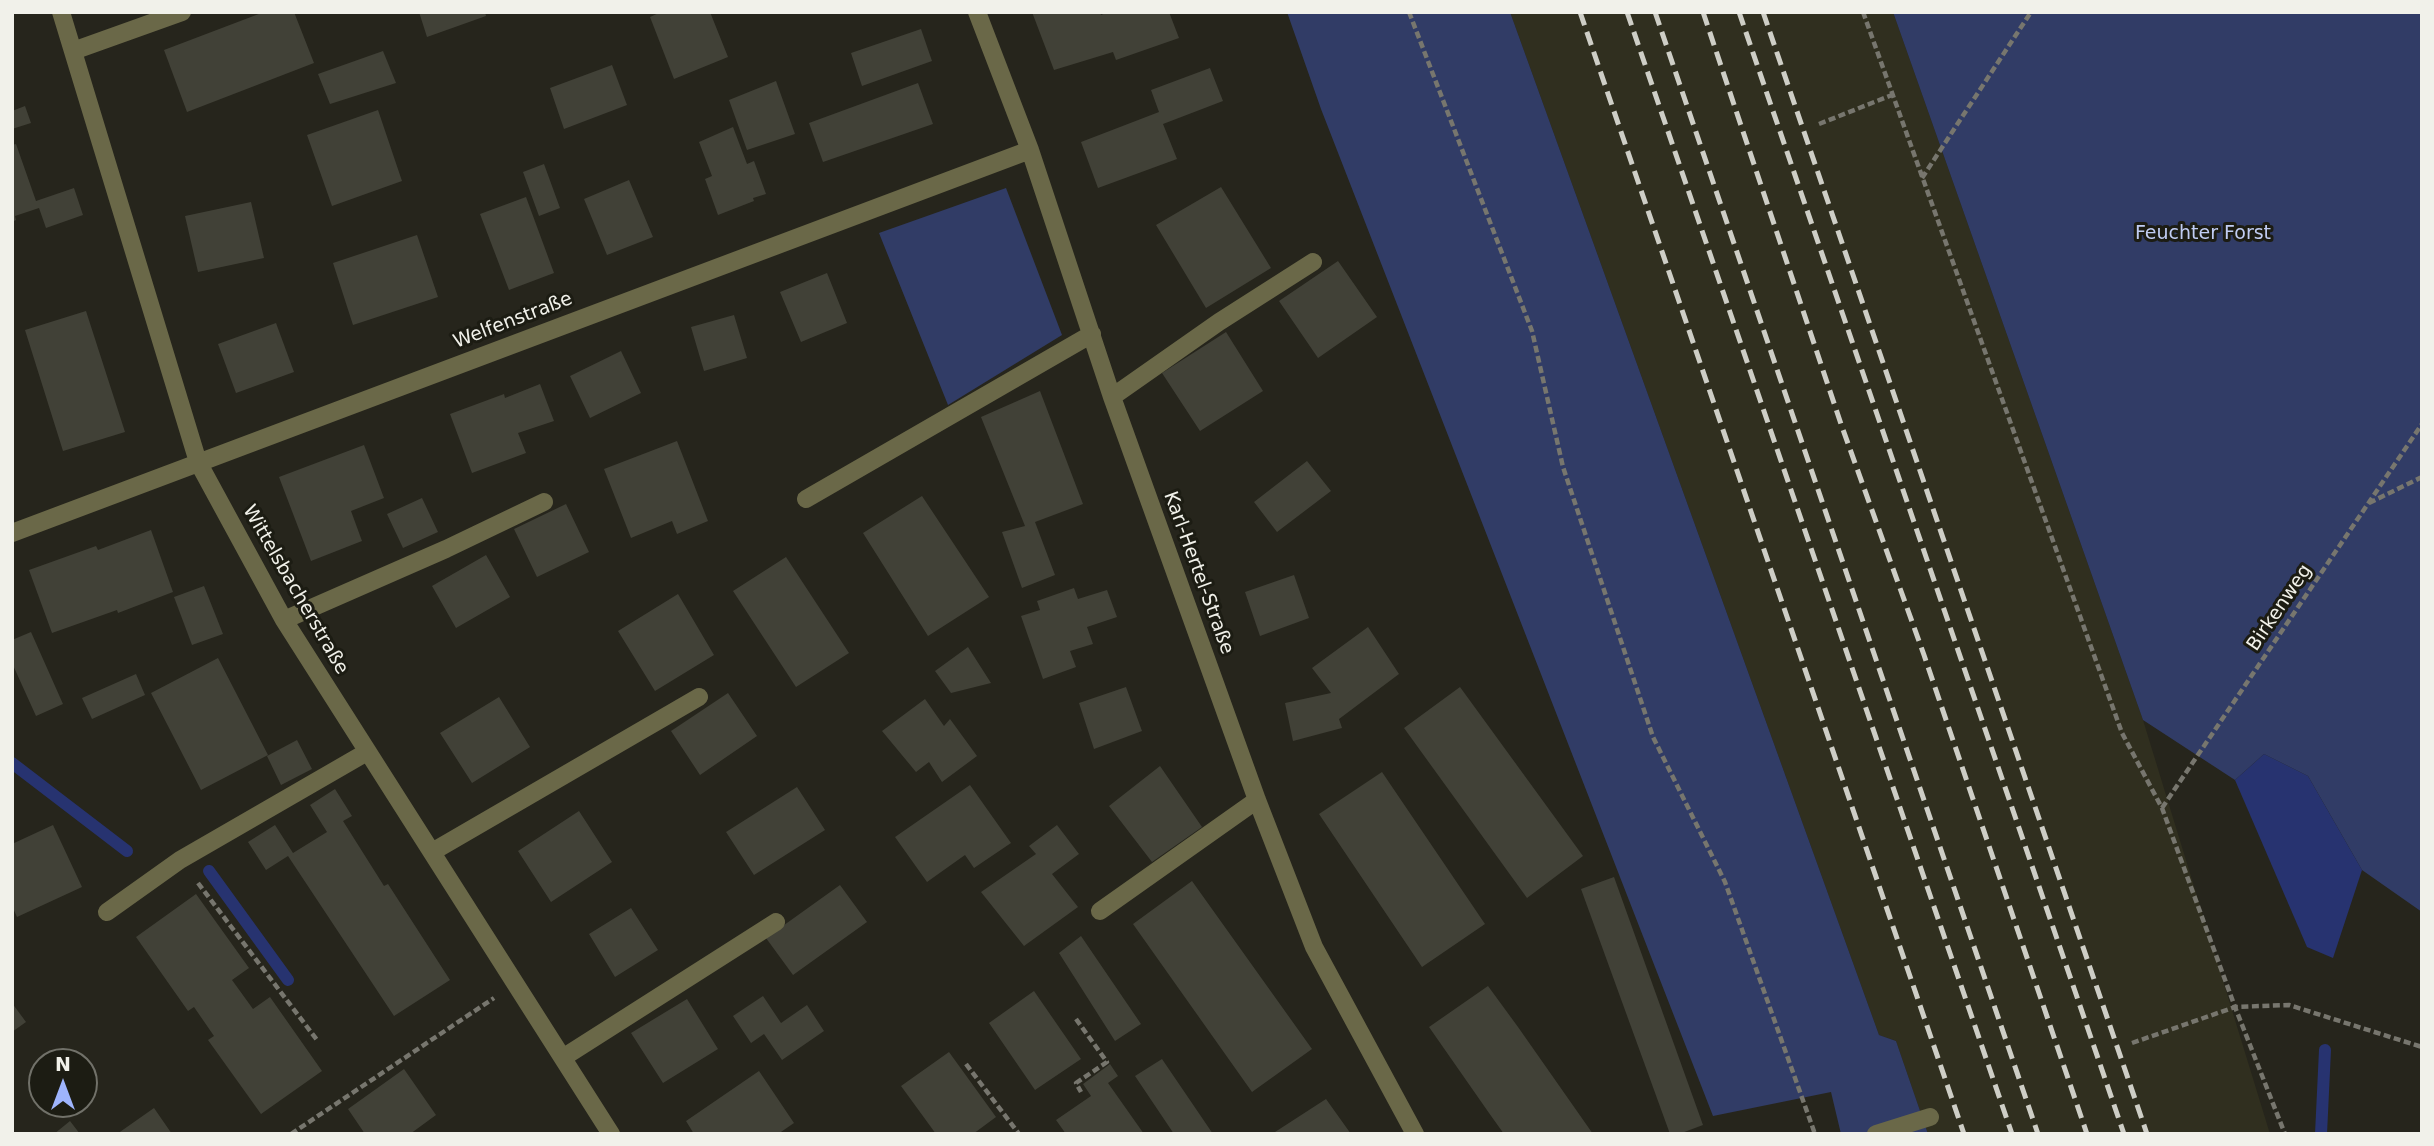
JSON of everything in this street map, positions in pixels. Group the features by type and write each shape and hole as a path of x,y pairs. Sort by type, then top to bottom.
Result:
{"street":[{"name":"Wittelsbacherstraße","path":"61,12 198,463 284,620 611,1134"},
{"path":"73,51 182,12"},
{"name":"Karl-Hertel-Straße","path":"977,12 1030,150 1112,397 1257,800 1314,947 1415,1134"},
{"name":"Welfenstraße","path":"12,533 1030,150"},
{"path":"1112,397 1219,322 1313,262"},
{"path":"806,499 1092,334"},
{"path":"284,620 446,549 544,502"},
{"path":"432,852 699,697"},
{"path":"107,912 180,860 368,752"},
{"path":"1100,911 1257,800"},
{"path":"564,1057 776,922"},
{"path":"1876,1134 1930,1117"}],"path":[{"path":"1409,12 1532,331 1563,467 1653,737 1725,882 1815,1134"},
{"path":"1863,12 2122,733 2162,807 2285,1134"},
{"path":"1921,178 2031,12"},
{"path":"1819,124 1892,95"},
{"name":"Birkenweg","path":"2162,807 2422,424"},
{"path":"2368,503 2422,477"},
{"path":"180,860 317,1040"},
{"path":"291,1134 516,983"},
{"path":"2132,1044 2235,1007 2289,1005 2422,1046"},
{"path":"1076,1019 1107,1062 1076,1083 1081,1092"},
{"path":"966,1064 1019,1134"}],"shaded area":[{"path":"1510,12 1893,12 2143,720 2270,1134 1928,1134 1896,1041 1879,1035"},
{"path":"2264,754 2308,776 2362,870 2333,958 2307,947 2235,780"}],"green space":[{"path":"1287,12 1510,12 1879,1035 1896,1041 1928,1134 1841,1134 1831,1092 1713,1116 1321,109"},
{"name":"Feuchter Forst","path":"1893,12 2422,12 2422,912 2362,870 2308,776 2264,754 2235,780 2143,720"},
{"path":"1006,188 1062,335 948,405 879,233"}],"building":[{"path":"264,12 294,12 314,63 187,112 164,50"},
{"path":"419,12 485,12 486,16 427,37"},
{"path":"661,12 710,12 728,57 674,79 650,17"},
{"path":"1032,12 1100,12 1101,15 1108,12 1169,12 1179,38 1116,60 1113,52 1054,70"},
{"path":"921,29 932,61 862,86 851,53"},
{"path":"383,51 396,83 330,104 318,74"},
{"path":"612,65 627,105 564,129 550,88"},
{"path":"1210,68 1223,101 1163,124 1177,159 1098,188 1081,142 1159,112 1151,90"},
{"path":"776,81 795,134 747,150 729,100"},
{"path":"918,83 933,124 823,162 809,123"},
{"path":"25,106 31,123 12,129 12,111"},
{"path":"378,110 402,181 332,206 307,135"},
{"path":"733,127 747,164 754,161 766,194 718,215 705,179 712,176 699,142"},
{"path":"16,144 36,201 74,188 83,215 46,228 39,208 15,216 16,220 12,222 12,145"},
{"path":"544,164 560,208 539,216 523,172"},
{"path":"629,180 653,237 607,255 584,199"},
{"path":"1221,187 1271,268 1206,308 1156,225"},
{"path":"526,197 554,273 509,290 480,214"},
{"path":"251,202 264,258 198,272 185,216"},
{"path":"417,235 438,297 353,325 333,263"},
{"path":"1338,261 1377,317 1318,358 1279,301"},
{"path":"827,273 847,323 801,342 780,292"},
{"path":"86,311 125,432 63,451 25,330"},
{"path":"734,315 747,358 704,371 691,327"},
{"path":"276,323 294,372 236,393 218,344"},
{"path":"1226,332 1263,391 1200,431 1162,373"},
{"path":"621,351 641,393 590,418 570,376"},
{"path":"540,384 554,421 518,433 526,453 472,473 450,414 504,394 505,398"},
{"path":"1040,391 1083,504 1035,522 1055,575 1022,588 1002,532 1025,526 981,417"},
{"path":"677,441 708,521 677,534 672,521 631,538 604,469"},
{"path":"364,445 384,498 351,511 362,541 311,561 279,477"},
{"path":"1307,461 1331,491 1277,532 1254,502"},
{"path":"922,496 989,597 928,636 863,533"},
{"path":"422,498 438,532 403,548 387,514"},
{"path":"566,504 589,552 537,577 514,529"},
{"path":"151,530 173,592 118,613 117,610 52,633 29,570 96,546 98,550"},
{"path":"486,555 510,597 456,628 432,586"},
{"path":"786,557 849,653 796,687 733,591"},
{"path":"1294,575 1309,618 1260,636 1245,592"},
{"path":"204,586 223,634 192,645 174,597"},
{"path":"1074,588 1078,599 1107,590 1117,617 1087,627 1093,644 1070,651 1076,667 1043,679 1021,616 1040,610 1037,601"},
{"path":"678,594 714,655 655,691 618,631"},
{"path":"1368,627 1399,674 1339,719 1342,728 1293,741 1285,703 1331,693 1312,668"},
{"path":"31,632 63,704 36,716 12,663 12,640"},
{"path":"968,647 991,683 951,693 935,671"},
{"path":"218,658 268,755 201,790 151,693"},
{"path":"136,674 145,695 92,719 82,698"},
{"path":"1126,687 1142,731 1094,749 1079,703"},
{"path":"1460,687 1583,856 1527,898 1404,728"},
{"path":"728,693 757,736 700,775 671,731"},
{"path":"499,697 530,747 472,783 440,733"},
{"path":"925,699 944,726 950,719 977,756 942,782 929,762 916,772 882,731"},
{"path":"297,740 312,769 281,785 267,756"},
{"path":"1160,766 1202,827 1152,862 1109,806"},
{"path":"1382,772 1485,924 1422,967 1319,814"},
{"path":"970,785 1011,843 974,868 965,855 927,882 895,837"},
{"path":"797,787 825,830 754,875 726,832"},
{"path":"335,789 352,816 343,821 384,886 388,884 450,980 394,1016 288,856 266,870 248,842 275,825 293,853 327,832 310,805"},
{"path":"579,811 612,862 551,902 518,851"},
{"path":"53,825 82,887 17,917 12,906 12,844"},
{"path":"1057,825 1079,854 1052,874 1078,907 1024,946 981,892 1036,854 1029,846"},
{"path":"1614,877 1703,1125 1679,1134 1670,1134 1581,889"},
{"path":"1192,881 1312,1049 1252,1092 1133,924"},
{"path":"840,885 867,922 793,975 766,938"},
{"path":"196,894 249,968 232,980 253,1009 270,997 322,1071 261,1114 208,1040 214,1036 194,1007 188,1011 136,937"},
{"path":"631,908 658,950 615,977 589,934"},
{"path":"1081,936 1141,1024 1115,1041 1059,953"},
{"path":"1488,986 1593,1134 1504,1134 1489,1113 1429,1027"},
{"path":"1034,991 1081,1059 1035,1090 989,1023"},
{"path":"763,996 781,1023 807,1005 824,1031 782,1060 764,1034 751,1043 733,1016"},
{"path":"687,999 718,1049 663,1083 631,1033"},
{"path":"12,1003 26,1022 12,1032"},
{"path":"949,1052 996,1117 973,1134 936,1134 901,1086"},
{"path":"1162,1059 1213,1134 1174,1134 1135,1076"},
{"path":"1110,1064 1118,1076 1108,1083 1144,1134 1066,1134 1056,1120 1091,1096 1083,1084"},
{"path":"404,1069 436,1115 410,1134 365,1134 348,1109"},
{"path":"759,1071 794,1123 778,1134 694,1134 686,1121"},
{"path":"1326,1099 1351,1134 1275,1132"},
{"path":"154,1108 172,1134 117,1134"},
{"path":"70,1121 80,1134 54,1134"}],"waterway":[{"path":"12,763 127,851"},
{"path":"209,871 288,980"},
{"path":"2321,1134 2325,1050"}],"railway":[{"path":"1580,12 1964,1134"},
{"path":"1627,12 2012,1134"},
{"path":"1655,12 2038,1134"},
{"path":"1703,12 1841,424 1924,655 2087,1134"},
{"path":"1739,12 2124,1134"},
{"path":"1763,12 2147,1134"}]}
